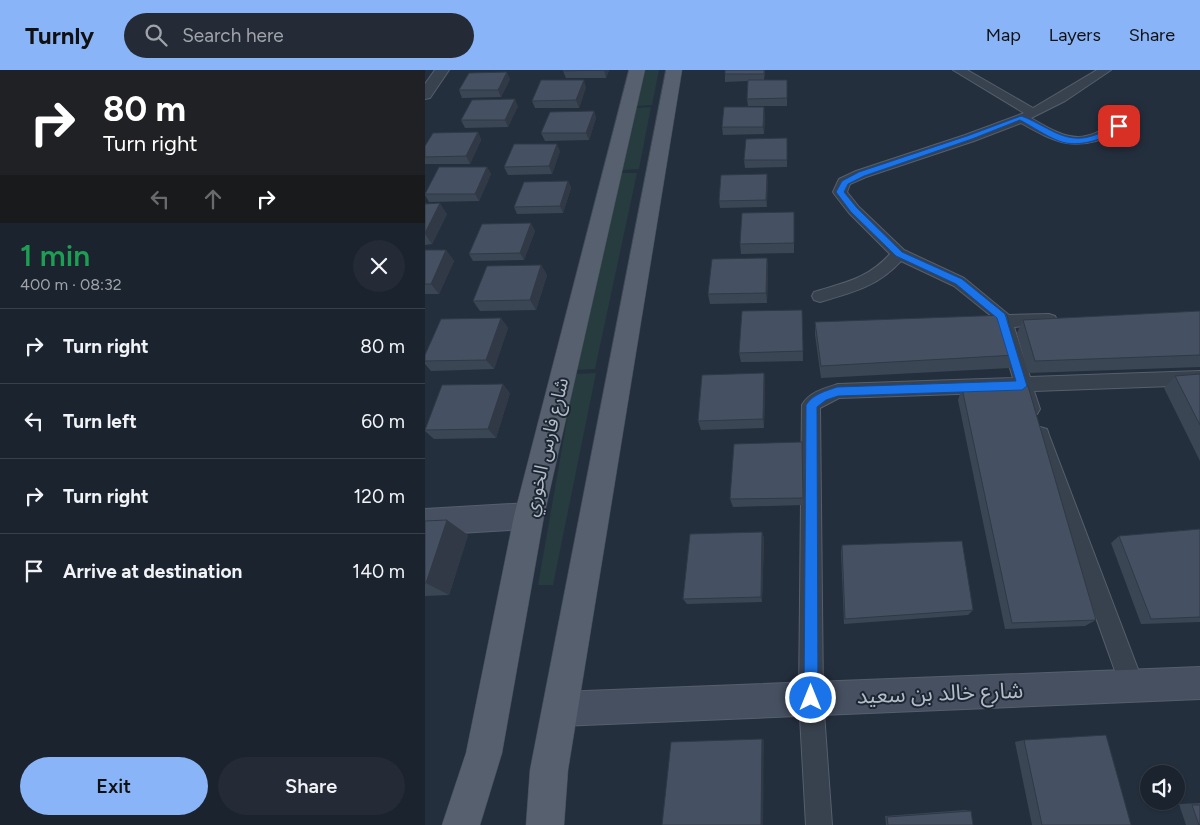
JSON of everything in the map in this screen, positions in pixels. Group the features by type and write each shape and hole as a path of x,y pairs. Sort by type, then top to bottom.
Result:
{"main road":[{"name":"شارع فارس الخوري","path":"461,825 484,753 529,516 637,70"},
{"path":"545,825 549,770 674,70"},
{"path":"425,522 529,516"},
{"name":"شارع خالد بن سعيد","path":"560,709 1200,683"},
{"path":"472,825 484,753"},
{"path":"530,825 549,770"}],"street":[{"path":"425,95 442,70"},
{"path":"959,70 1062,140 1074,141 1093,138 1133,119"},
{"path":"1105,70 1069,94 1027,115 969,138 861,174 844,182 840,192 854,210 899,254 959,282 1002,316 1022,386 1131,686"},
{"path":"819,296 871,279 883,271 899,254"},
{"path":"1003,321 1062,319"},
{"path":"819,825 811,698 811,405 822,397 837,392 1200,378"}],"green space":[{"path":"644,70 659,70 652,105 636,106"},
{"path":"651,107 639,169 622,170 635,108"},
{"path":"620,173 637,173 595,369 574,370"},
{"path":"596,373 553,585 538,585 575,374"}],"building":[{"path":"563,70 604,70 563,71"},
{"path":"725,70 764,70 764,74 725,74"},
{"path":"507,72 498,90 459,90 469,73"},
{"path":"541,80 584,80 576,100 532,101"},
{"path":"748,80 787,80 787,98 747,99"},
{"path":"515,99 505,120 461,120 472,100"},
{"path":"724,107 764,107 763,127 722,127"},
{"path":"594,111 586,133 541,133 550,112"},
{"path":"478,132 466,156 425,157 425,146 433,133"},
{"path":"787,138 787,160 744,160 746,139"},
{"path":"514,144 557,144 549,166 504,167"},
{"path":"439,167 487,167 475,194 425,194"},
{"path":"767,174 766,200 719,201 721,175"},
{"path":"568,181 560,206 514,207 524,182"},
{"path":"440,203 425,233 425,204"},
{"path":"794,212 794,243 740,244 742,213"},
{"path":"531,223 520,253 469,254 482,224"},
{"path":"425,250 446,250 431,284 425,284"},
{"path":"767,258 766,293 708,294 712,259"},
{"path":"541,265 530,300 473,301 487,266"},
{"path":"802,310 803,351 739,353 742,311"},
{"path":"1200,311 1200,355 1035,361 1023,320"},
{"path":"1007,315 1016,355 821,366 815,322"},
{"path":"501,318 486,360 425,361 425,355 441,319"},
{"path":"764,373 763,419 698,421 702,375"},
{"path":"1200,374 1200,425 1175,376"},
{"path":"503,384 488,429 425,430 442,385"},
{"path":"1028,386 1096,620 1012,623 962,388"},
{"path":"802,442 803,498 730,499 734,444"},
{"path":"447,520 426,583 425,583 425,521"},
{"path":"1200,529 1200,617 1151,619 1119,536"},
{"path":"762,532 761,597 683,599 690,534"},
{"path":"962,541 973,610 845,619 842,545"},
{"path":"1106,735 1131,825 1042,825 1024,740"},
{"path":"762,739 761,825 662,825 671,742"},
{"path":"1192,805 1200,805 1200,825 1199,825"},
{"path":"971,811 973,825 888,825 887,817"}],"route":[{"path":"811,698 811,405 822,397 837,392 1022,386 1002,316 959,282 899,254 854,210 840,192 844,182 861,174 969,138 1021,118 1062,140 1074,141 1093,138 1119,126"}]}
